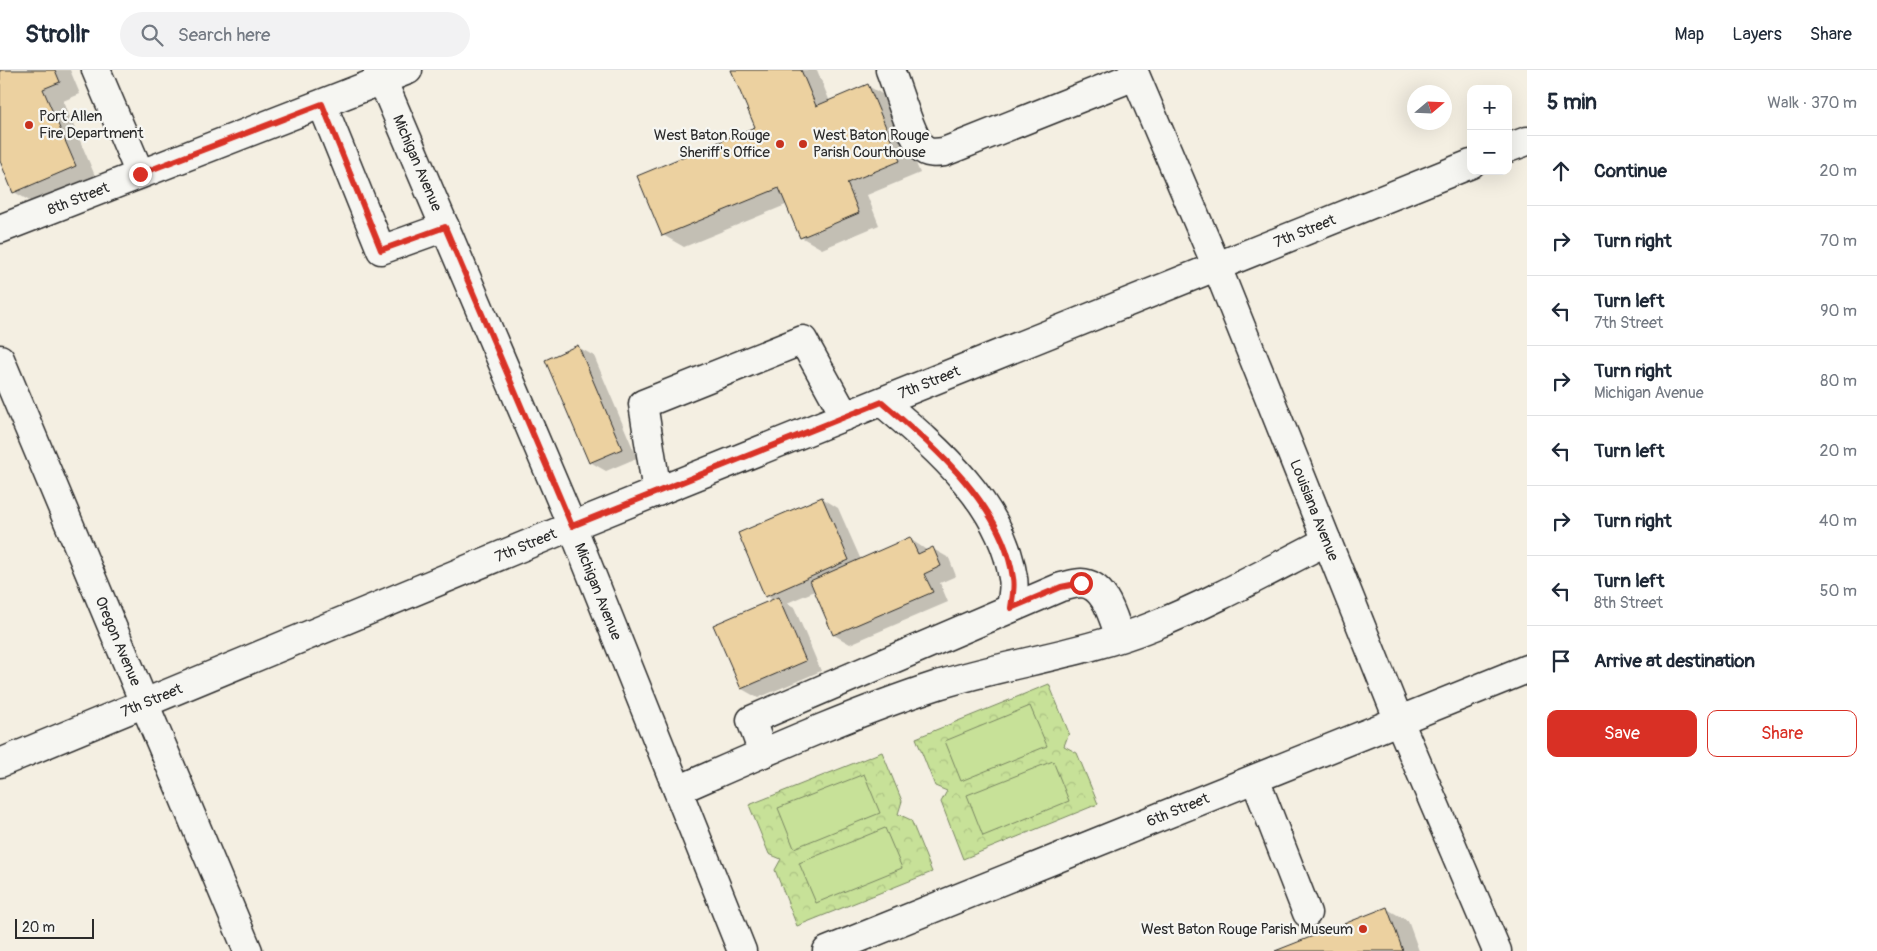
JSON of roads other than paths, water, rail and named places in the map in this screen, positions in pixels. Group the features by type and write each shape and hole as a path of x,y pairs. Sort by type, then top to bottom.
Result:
{"street":[{"path":"96,70 140,174"},
{"name":"8th Street","path":"0,229 322,104 380,75 408,70"},
{"path":"890,70 922,149 933,153 944,152 1134,73"},
{"name":"Louisiana Avenue","path":"1134,73 1217,267 1399,721 1496,951"},
{"name":"Michigan Avenue","path":"380,75 572,526 742,951"},
{"path":"322,104 381,250 445,227"},
{"path":"1512,147 1527,141"},
{"name":"7th Street","path":"0,763 572,526 1467,166"},
{"path":"657,492 643,404 803,340 845,416"},
{"name":"Oregon Avenue","path":"0,359 248,951"},
{"path":"882,402 934,447 965,481 987,512 1003,544 1014,578 1011,608"},
{"path":"678,790 828,725 939,685 1152,627 1199,606 1327,541"},
{"path":"763,753 751,720 1061,587 1081,583 1095,588 1105,600 1120,637"},
{"name":"6th Street","path":"828,951 1527,669"},
{"path":"1255,779 1307,914"}],"place":[{"name":"Port Allen Fire Department","path":"29,125"},
{"name":"West Baton Rouge Sheriff's Office","path":"780,144"},
{"name":"West Baton Rouge Parish Courthouse","path":"803,144"},
{"name":"West Baton Rouge Parish Museum","path":"1363,929"}]}
